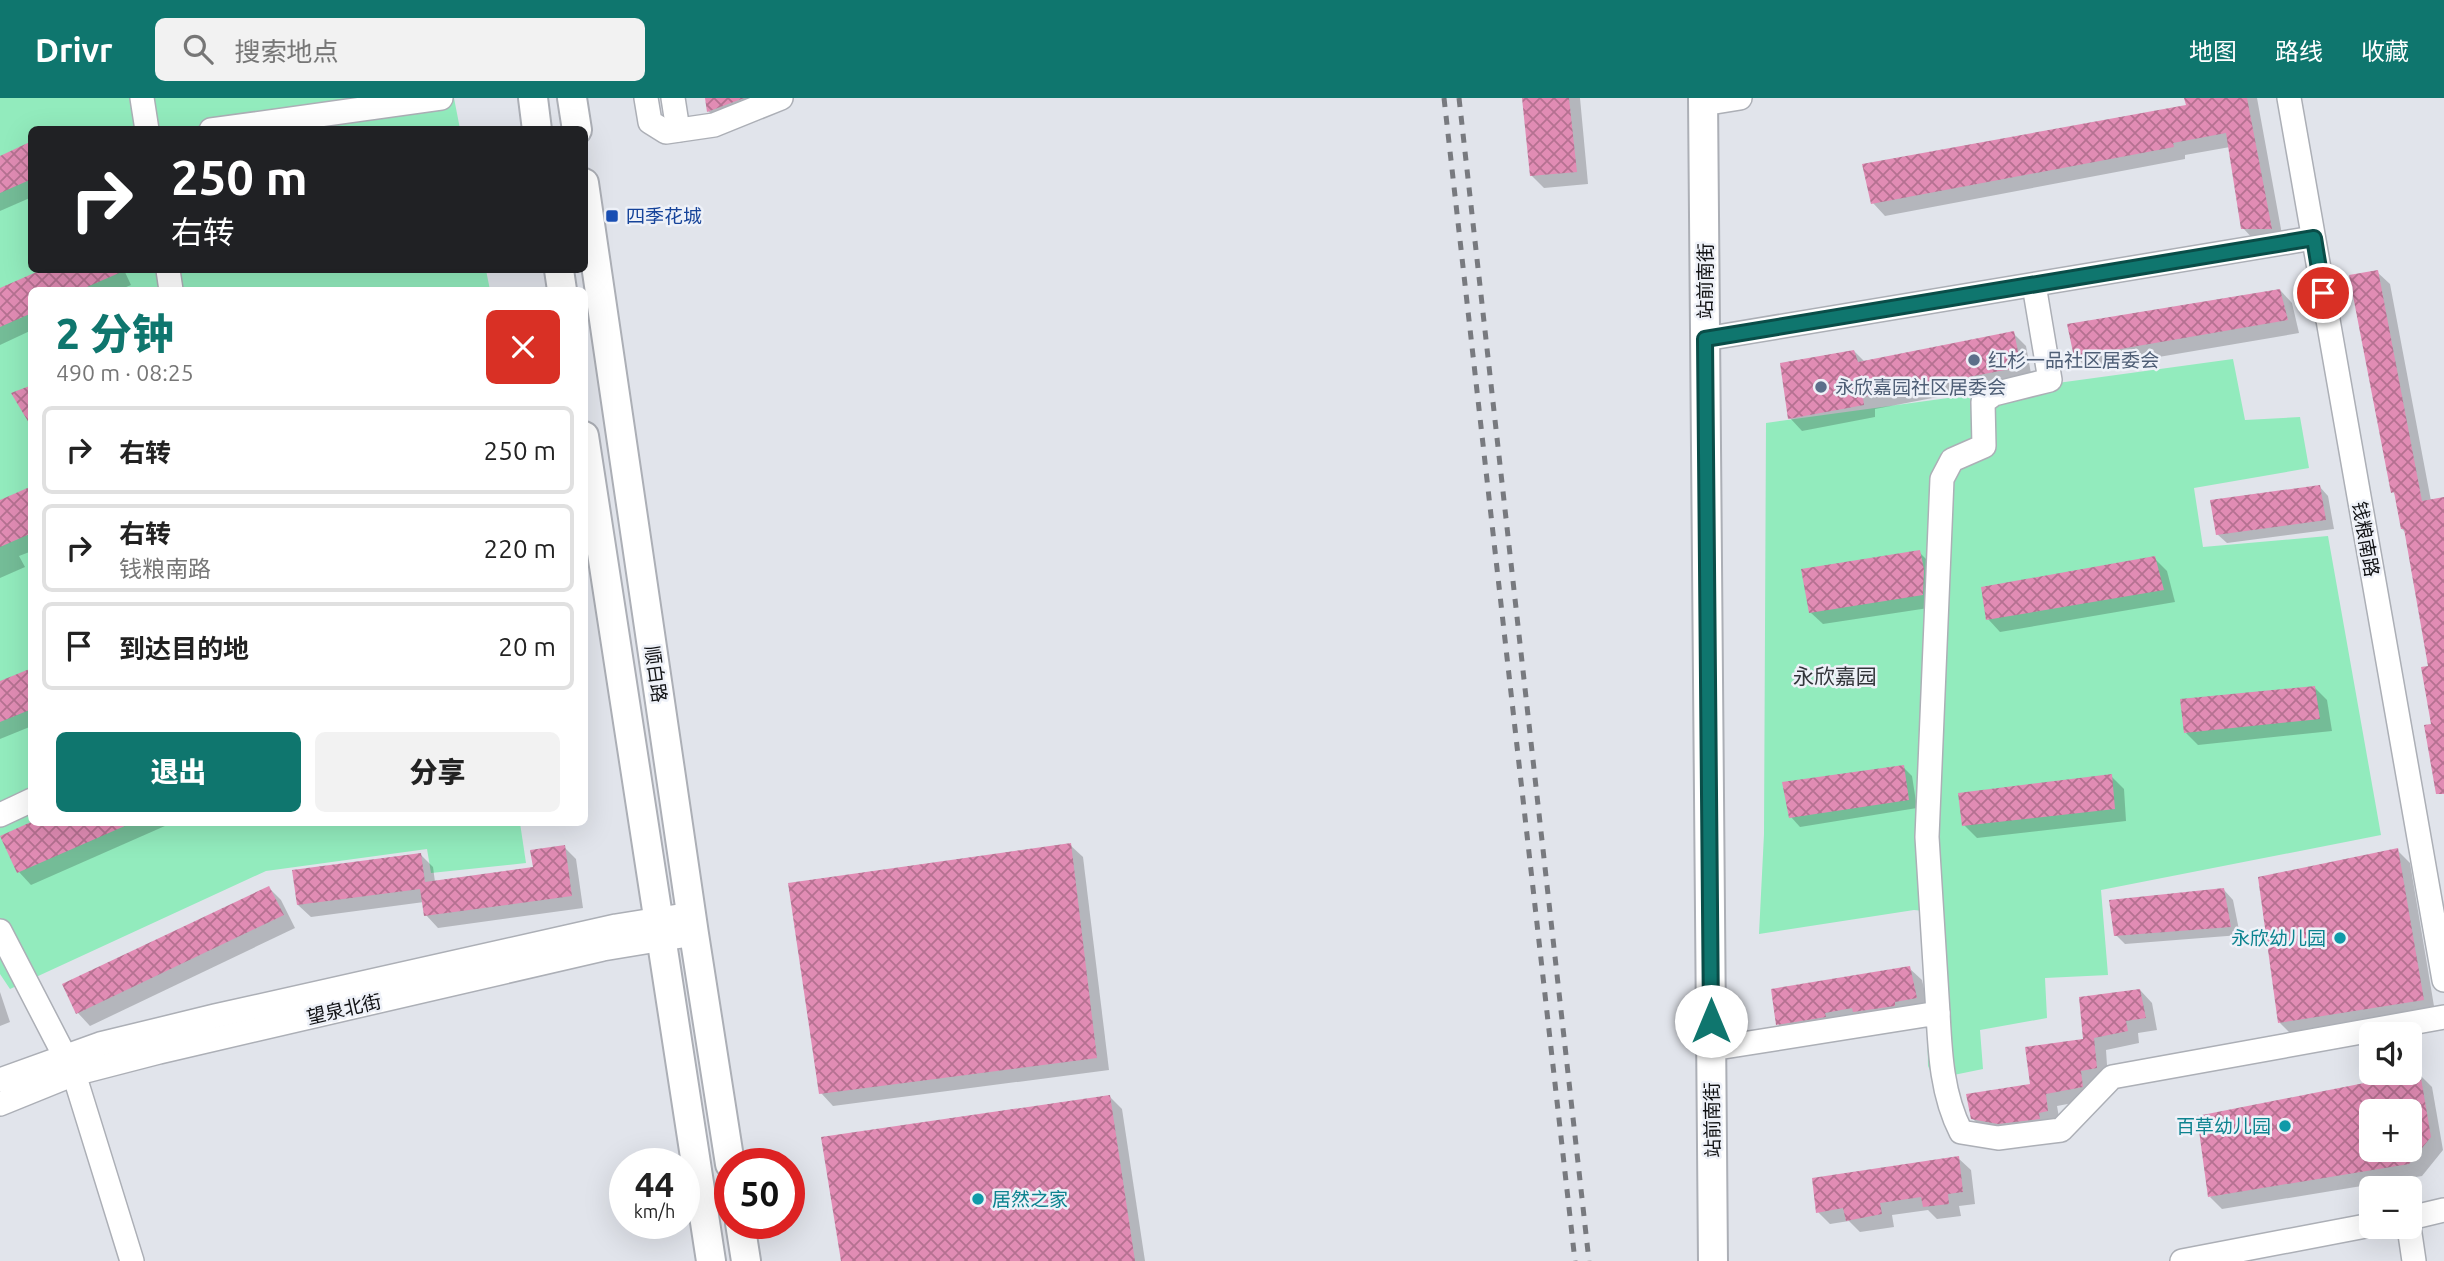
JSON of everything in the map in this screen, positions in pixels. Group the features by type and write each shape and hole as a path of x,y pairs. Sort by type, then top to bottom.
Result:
{"main road":[{"path":"533,98 536,126"},
{"path":"572,98 576,126"},
{"name":"站前南街","path":"1703,101 1713,1261"},
{"name":"顺白路","path":"588,210 728,1148"},
{"name":"顺白路","path":"588,462 711,1261"},
{"path":"743,1239 746,1261"}],"street":[{"path":"142,98 146,126"},
{"path":"240,126 441,98"},
{"path":"646,98 650,122 666,132 714,125 780,98"},
{"path":"673,98 678,130"},
{"path":"1703,101 1740,98"},
{"name":"钱粮南路","path":"2289,98 2444,980"},
{"path":"1705,339 2314,238"},
{"path":"2034,285 2050,380 1994,394 1983,402 1984,446 1952,460 1942,479 1927,837 1944,1080 1954,1118 1961,1132 1998,1138 2061,1130 2112,1077 2444,1017"},
{"path":"0,815 28,802"},
{"name":"望泉北街","path":"0,1104 70,1065 100,1044 616,926 660,929 693,924"},
{"path":"0,931 70,1065 132,1261"},
{"path":"1711,1049 1938,1013"},
{"name":"望泉北街","path":"0,1080 70,1065"},
{"path":"2422,1215 2444,1210"},
{"path":"2182,1261 2359,1227"},
{"path":"2411,1239 2414,1261"}],"green space":[{"path":"0,98 454,98 459,126 28,126 28,273 487,273 489,287 28,287 28,826 520,826 526,863 431,873 427,849 266,871 10,989 0,974"},
{"path":"2233,359 2245,420 2300,417 2309,468 2194,488 2203,547 2328,536 2381,835 2101,890 2108,975 2045,978 2047,1018 1980,1030 1983,1069 1934,1079 1928,1066 1925,911 1914,910 1759,934 1764,834 1766,423"}],"building":[{"path":"705,98 744,98 707,112"},
{"path":"1522,98 1569,98 1577,172 1530,176"},
{"path":"2184,98 2247,98 2272,229 2241,229 2226,133 2173,143 2174,147 1871,204 1862,164 2186,105"},
{"path":"28,143 28,181 0,193 0,156"},
{"path":"2378,270 2422,501 2444,497 2444,794 2436,794 2424,725 2431,724 2421,667 2428,666 2404,529 2401,529 2394,492 2391,493 2349,275"},
{"path":"34,273 119,273 87,287 28,287 28,315 0,327 0,288"},
{"path":"2280,289 2288,320 2074,357 2067,324"},
{"path":"2014,331 2021,367 1863,397 1864,405 1788,419 1780,363 1854,350 1858,362"},
{"path":"28,387 28,421 11,393"},
{"path":"2320,485 2326,520 2216,535 2210,500"},
{"path":"28,488 28,535 0,547 0,500"},
{"path":"1920,550 1924,569 1923,595 1809,613 1801,569"},
{"path":"2155,556 2164,590 1986,620 1981,587"},
{"path":"28,670 28,711 0,722 0,681"},
{"path":"2315,686 2320,719 2184,733 2180,699"},
{"path":"1904,765 1909,800 1789,818 1782,782"},
{"path":"2112,774 2115,809 1962,826 1958,793"},
{"path":"28,823 28,826 125,826 17,873 0,836"},
{"path":"1071,843 1097,1058 819,1094 788,883"},
{"path":"565,845 572,896 424,916 420,889 297,905 292,870 421,853 425,882 533,867 530,850"},
{"name":"永欣幼儿园","path":"2398,848 2424,1000 2278,1023 2258,877"},
{"path":"269,886 284,915 76,1014 62,984"},
{"path":"2224,888 2231,927 2114,936 2109,900"},
{"path":"1910,966 1917,998 1895,1002 1895,1006 1853,1012 1852,1008 1825,1013 1826,1017 1776,1025 1771,989"},
{"path":"2140,989 2146,1018 2126,1021 2128,1031 2094,1038 2097,1068 2081,1071 2083,1087 2046,1094 2048,1111 2039,1113 2040,1119 1998,1124 1971,1119 1966,1094 2030,1084 2025,1047 2083,1039 2079,997"},
{"name":"百草幼儿园","path":"2359,1084 2422,1084 2431,1137 2422,1148 2422,1099 2359,1099 2359,1162 2411,1162 2409,1164 2208,1197 2197,1116"},
{"name":"居然之家","path":"1110,1095 1135,1261 841,1261 821,1137"},
{"path":"1959,1156 1963,1192 1948,1194 1949,1204 1923,1207 1921,1197 1880,1203 1882,1214 1846,1221 1843,1208 1816,1213 1812,1178"}],"railway":[{"path":"1444,98 1575,1261"},
{"path":"1459,98 1589,1261"}],"place":[{"name":"四季花城","path":"612,216"},
{"name":"红杉一品社区居委会","path":"1974,360"},
{"name":"永欣嘉园社区居委会","path":"1821,387"},
{"name":"永欣幼儿园","path":"2340,938"},
{"name":"百草幼儿园","path":"2285,1126"},
{"name":"居然之家","path":"978,1199"}],"district":[{"name":"永欣嘉园","path":"1835,676"}],"route":[{"path":"1711,1021 1705,339 2314,238 2323,293"}]}
